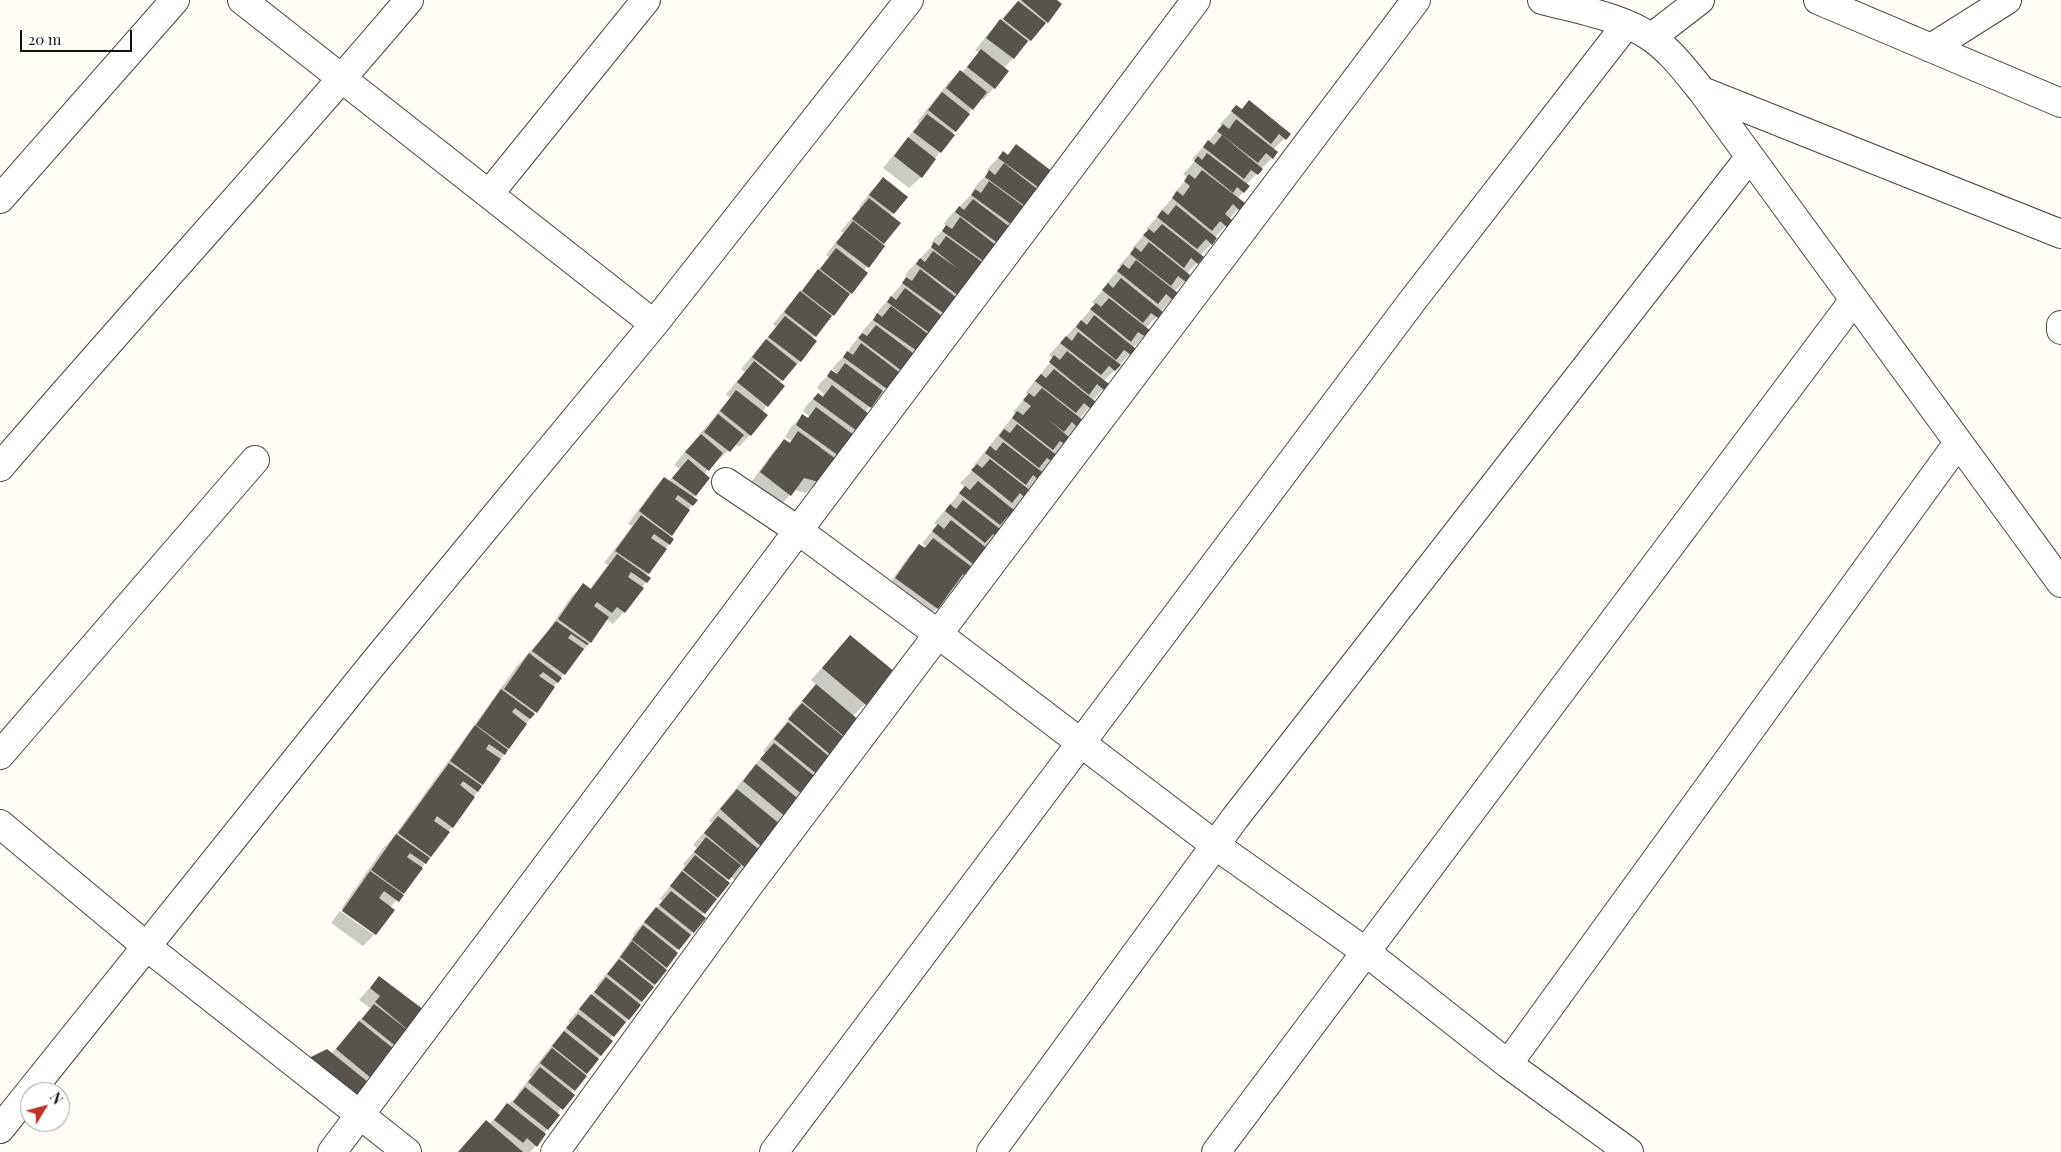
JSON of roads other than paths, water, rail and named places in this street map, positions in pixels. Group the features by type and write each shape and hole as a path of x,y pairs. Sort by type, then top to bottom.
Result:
{"street":[{"path":"0,199 175,0"},
{"path":"242,0 654,324"},
{"path":"0,467 109,340 409,0"},
{"path":"489,194 646,0"},
{"path":"0,1129 372,665 654,324 909,0"},
{"path":"332,1152 1196,0"},
{"path":"555,1152 749,885 1416,0"},
{"path":"1542,0 1626,25 1652,38 1680,63 2061,583"},
{"path":"1652,38 1700,0"},
{"path":"1818,0 2061,103"},
{"path":"1931,48 2007,0"},
{"path":"774,1152 1413,300 1626,25"},
{"path":"1702,91 2061,234"},
{"path":"991,1152 1215,845 1749,158"},
{"path":"1216,1152 1854,300"},
{"path":"2061,325 2061,330"},
{"path":"1508,1064 1958,443"},
{"path":"0,755 255,460"},
{"path":"726,482 799,531 938,634 1215,845 1366,952 1508,1064 1629,1152"},
{"path":"0,824 146,946 361,1114 406,1152"}]}
